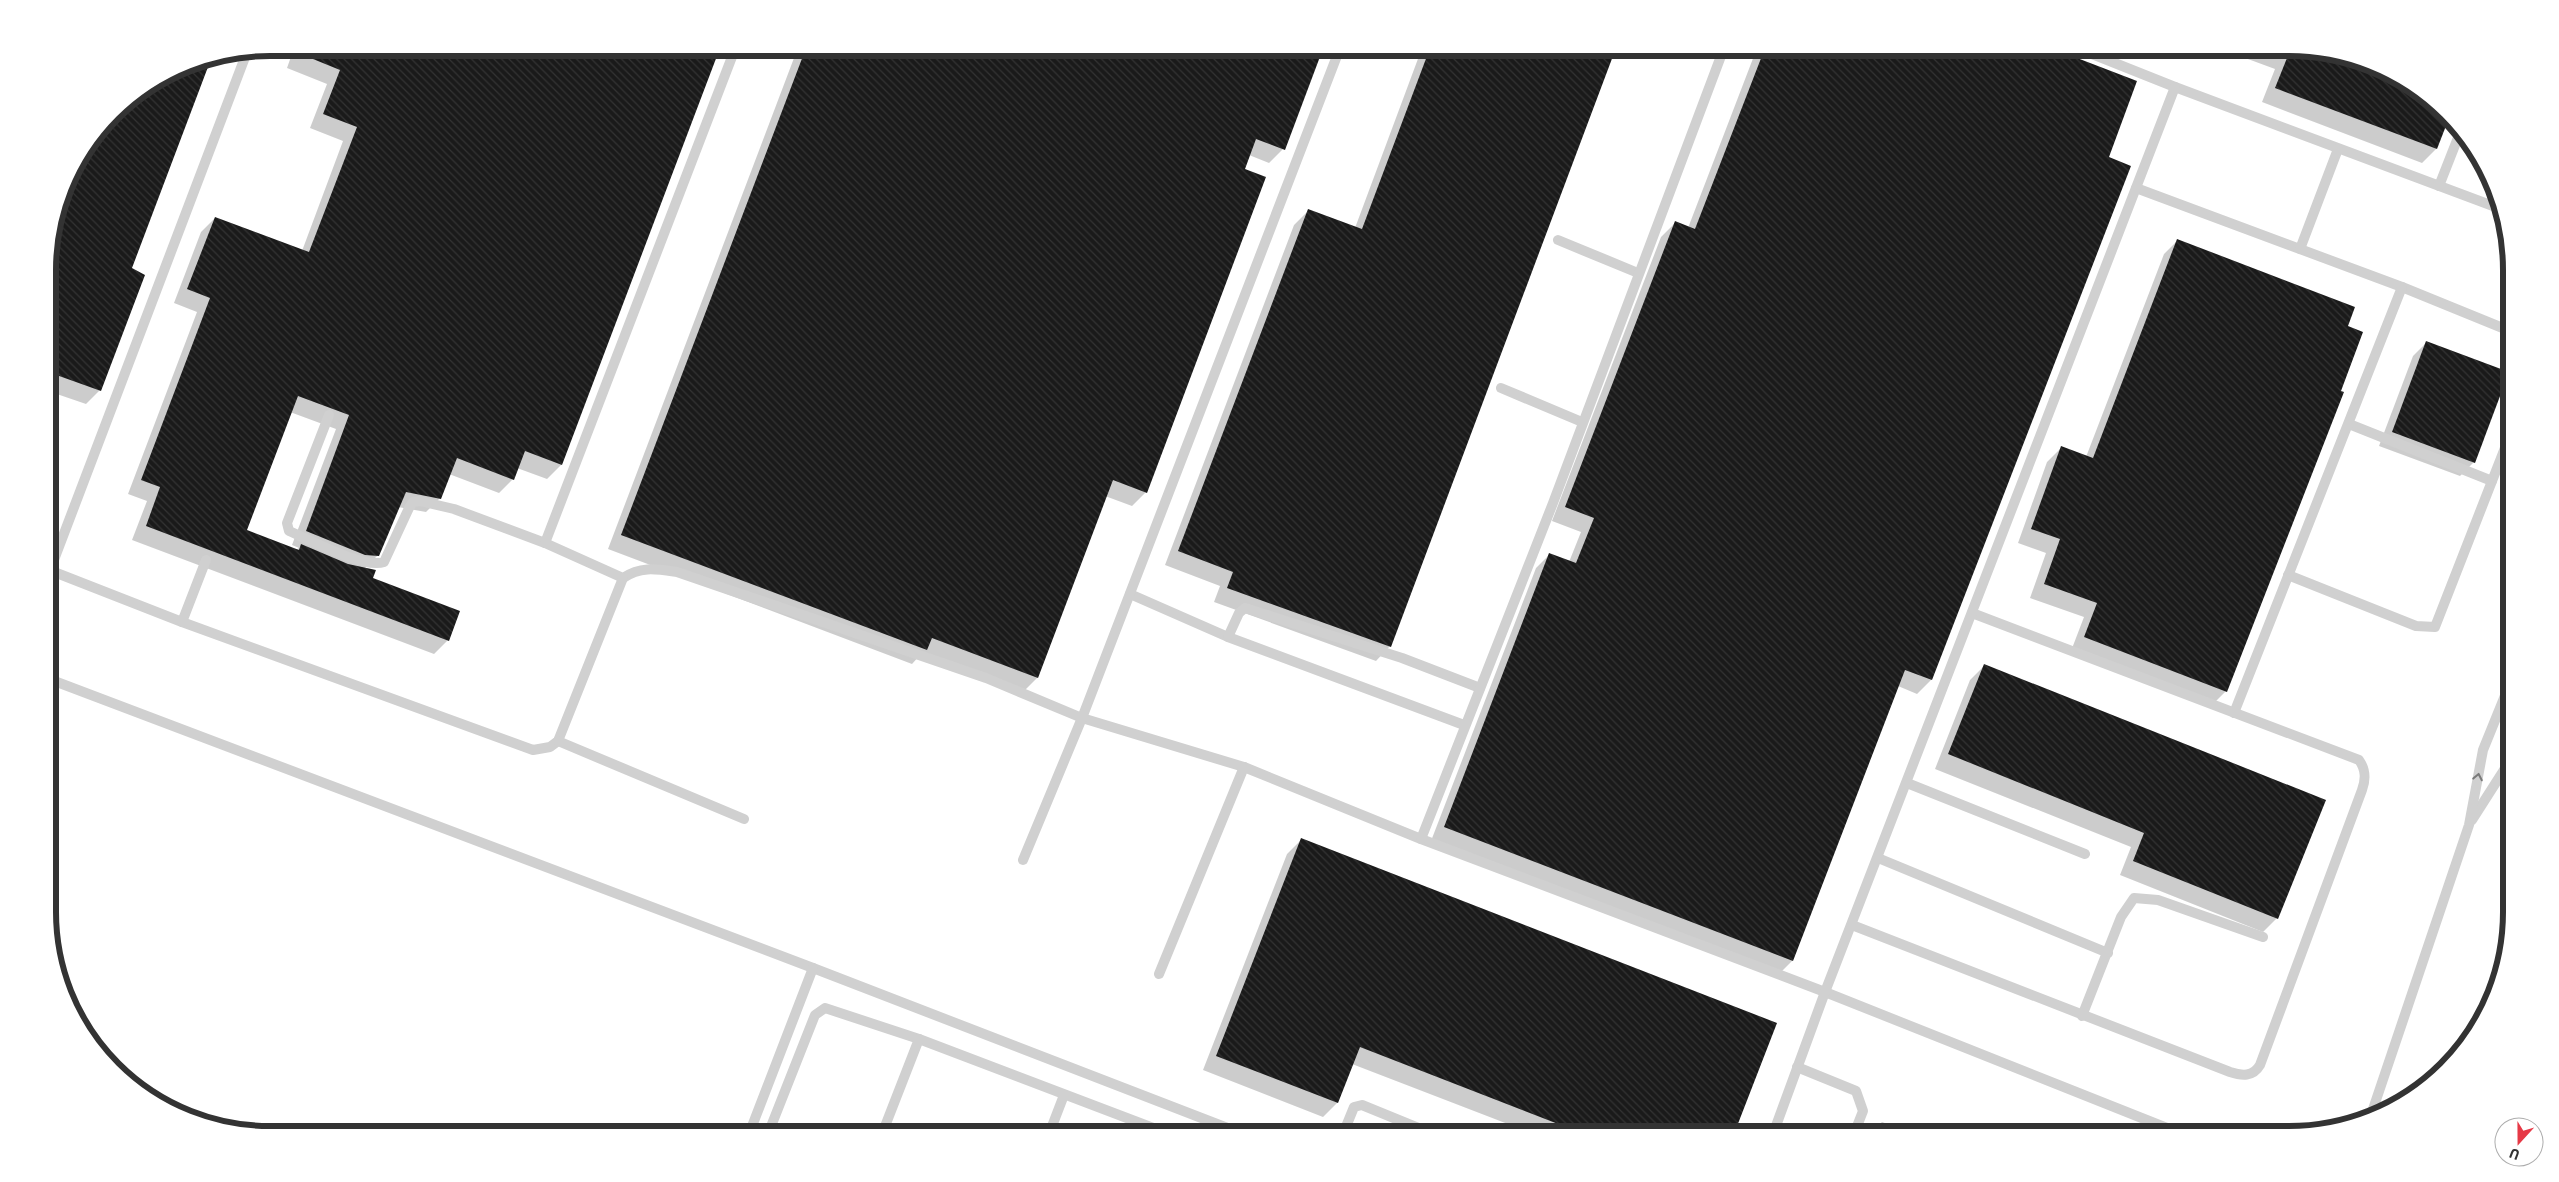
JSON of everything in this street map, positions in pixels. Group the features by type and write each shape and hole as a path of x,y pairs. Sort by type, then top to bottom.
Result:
{"lane":[{"path":"545,543 732,56"},
{"path":"1023,860 1082,718 1337,56"},
{"path":"1420,838 1553,503 1721,56"},
{"path":"2097,56 2338,149 2492,206"},
{"path":"56,553 245,58"},
{"path":"1775,1126 2175,87"},
{"path":"2440,186 2458,139"},
{"path":"2300,249 2338,149"},
{"path":"2136,188 2402,287 2503,327"},
{"path":"1558,240 1638,273"},
{"path":"2234,713 2402,287"},
{"path":"1501,388 1582,422"},
{"path":"329,415 287,523 289,531 375,565 384,562 409,508 414,502 420,501 454,509 545,543 622,578"},
{"path":"2349,424 2492,481"},
{"path":"2288,575 2416,626 2435,627 2503,452"},
{"path":"182,622 206,560"},
{"path":"56,574 524,748 540,749 558,741 622,578 633,571 648,568 677,572 986,678 1082,718 1244,767 1420,838 1825,992 2162,1126"},
{"path":"1130,594 1228,637 1464,725"},
{"path":"1228,637 1239,613 1245,608 1402,658 1480,688"},
{"path":"1852,925 2082,1016 2238,1075 2250,1074 2256,1071 2260,1065 2362,790 2365,774 2358,760 1972,613"},
{"path":"56,681 813,968 1222,1126"},
{"path":"2373,1108 2469,825 2483,750 2503,701"},
{"path":"558,741 744,818"},
{"path":"1159,974 1244,767"},
{"path":"2469,825 2503,771"},
{"path":"1907,783 2085,854"},
{"path":"1878,858 2108,953"},
{"path":"2082,1016 2121,917 2134,898 2158,900 2264,937"},
{"path":"752,1126 813,968"},
{"path":"771,1126 815,1015 824,1008 832,1009 918,1039 1147,1126"},
{"path":"885,1126 918,1039"},
{"path":"1797,1067 1856,1092 1861,1100 1863,1110 1857,1126"},
{"path":"1052,1126 1064,1095"},
{"path":"1346,1126 1354,1107 1362,1105 1413,1126"}],"building":[{"path":"306,56 717,56 562,465 525,451 514,480 457,458 441,499 406,492 379,556 365,555 306,531 349,415 298,396 247,530 299,550 301,544 348,564 376,570 373,578 460,611 449,641 146,526 160,487 141,480 210,298 187,289 215,217 309,252 357,127 323,114 340,70"},
{"path":"803,56 1320,56 1285,150 1256,139 1245,169 1266,177 1147,493 1113,480 1038,678 932,638 927,650 621,535"},
{"path":"1427,56 1613,56 1391,647 1227,588 1233,572 1178,551 1308,209 1362,229"},
{"path":"1762,56 2072,56 2137,81 2109,157 2131,166 1932,680 1905,670 1793,961 1444,827 1549,553 1576,563 1594,518 1565,507 1675,221 1695,229"},
{"path":"2288,56 2331,60 2371,73 2396,85 2419,100 2446,125 2437,149 2275,88"},
{"path":"208,66 132,268 145,275 101,391 56,375 56,270 60,228 68,201 78,176 92,151 109,129 129,109 163,85"},
{"path":"2177,239 2355,307 2348,326 2363,332 2341,391 2344,392 2227,692 2084,637 2097,603 2044,584 2060,539 2031,529 2061,446 2093,458"},
{"path":"2426,341 2503,370 2503,388 2475,463 2392,432"},
{"path":"1984,664 2326,800 2278,919 2133,861 2144,833 1948,754"},
{"path":"1301,838 1777,1023 1737,1126 1563,1126 1360,1047 1338,1103 1216,1056"}]}
